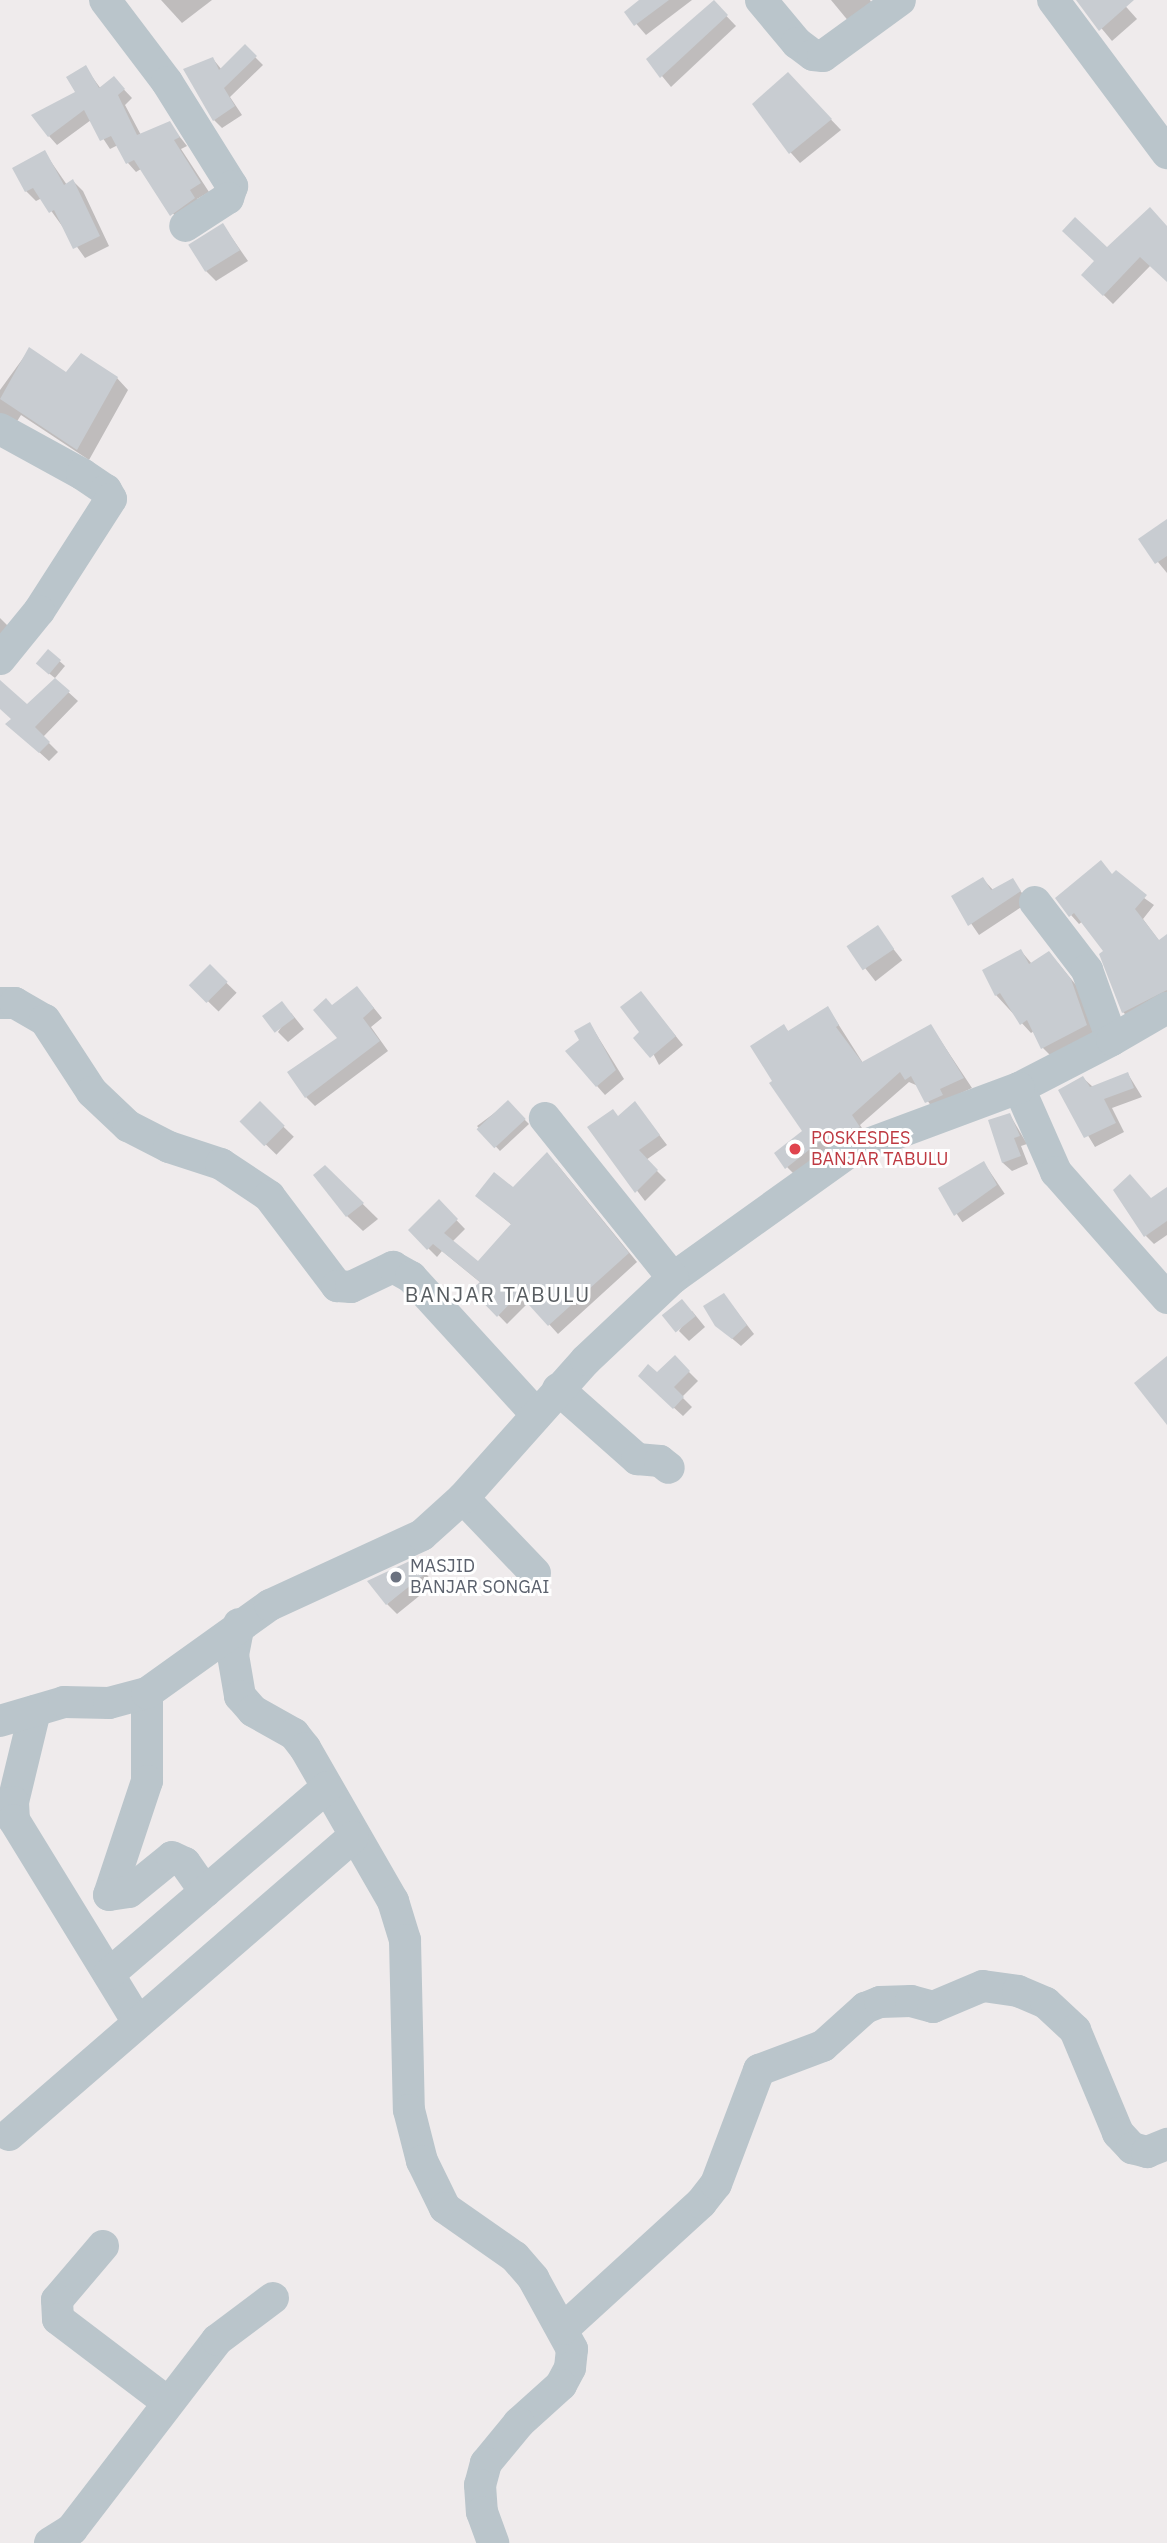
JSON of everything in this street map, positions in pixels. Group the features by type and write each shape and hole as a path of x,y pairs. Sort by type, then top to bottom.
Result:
{"street":[{"path":"105,0 167,82 232,186 228,198 185,226"},
{"path":"761,0 797,43 813,55 823,55 900,0"},
{"path":"1053,0 1167,153"},
{"path":"0,429 82,474 106,490 111,499 39,611 0,659"},
{"path":"1035,902 1087,970 1112,1040"},
{"path":"0,1003 15,1003 45,1020 92,1092 128,1126 169,1147 210,1159 269,1196 337,1286 351,1287 393,1267 411,1276 535,1413"},
{"path":"0,1721 64,1702 109,1703 147,1692 239,1624 422,1535 463,1498 558,1389 673,1278 852,1150 1019,1088 1167,1008"},
{"path":"1019,1088 1056,1172 1131,1262 1167,1298"},
{"path":"545,1118 673,1278"},
{"path":"558,1389 637,1459 660,1461 669,1468"},
{"path":"463,1498 535,1573"},
{"path":"239,1624 233,1655 240,1696 253,1712 294,1734 393,1901 405,1940 409,2110 422,2161 445,2208 515,2257 563,2329 573,2358 565,2379 511,2433 483,2474 482,2512 493,2543"},
{"path":"147,1692 147,1781 109,1895 129,1892 172,1857 186,1863 205,1892"},
{"path":"35,1711 13,1802 14,1820 138,2021"},
{"path":"109,1974 327,1787"},
{"path":"9,2135 353,1837"},
{"path":"563,2329 701,2203 716,2184 759,2070 823,2046 865,2008 880,2002 911,2001 933,2007 983,1986 1018,1991 1046,2003 1075,2030 1118,2133 1132,2148 1147,2152 1167,2144"},
{"path":"103,2246 57,2300 58,2319 166,2401"},
{"path":"50,2543 72,2529 166,2401 217,2340 273,2298"}],"building":[{"path":"639,0 669,0 634,26 624,12"},
{"path":"714,0 728,15 660,78 646,59"},
{"path":"1076,0 1134,0 1099,31"},
{"path":"245,44 257,56 224,88 235,106 213,121 183,69 213,57 219,70"},
{"path":"86,65 99,88 114,76 125,89 118,95 137,135 170,121 180,137 174,140 201,183 190,190 195,198 170,216 134,160 126,164 111,136 100,141 84,110 48,137 31,115 75,92 66,77"},
{"path":"788,72 832,119 789,154 752,104"},
{"path":"45,150 64,185 73,179 100,236 73,249 54,210 49,213 33,188 25,192 12,168"},
{"path":"1150,207 1167,226 1167,282 1140,257 1103,296 1081,275 1094,261 1062,231 1075,217 1107,247"},
{"path":"223,223 240,250 205,272 188,245"},
{"path":"29,347 66,372 81,353 118,377 77,450 0,399"},
{"path":"1167,519 1167,556 1155,564 1138,539"},
{"path":"48,649 61,660 49,674 36,664"},
{"path":"55,678 70,691 35,727 50,742 39,753 5,724 11,719 0,709 0,680 27,704"},
{"path":"1101,860 1112,874 1116,870 1147,895 1135,909 1159,940 1167,934 1167,990 1122,1013 1099,954 1103,951 1074,913 1069,917 1055,898"},
{"path":"983,877 991,890 1013,878 1021,891 968,926 951,896"},
{"path":"878,925 894,949 863,970 846,946"},
{"path":"1021,949 1029,964 1049,951 1071,979 1087,1025 1041,1049 1027,1020 1020,1025 1000,993 995,996 982,970"},
{"path":"210,964 228,982 206,1003 189,985"},
{"path":"357,986 374,1008 363,1018 380,1041 305,1098 287,1072 337,1038 313,1010 326,998 332,1005"},
{"path":"641,991 676,1036 650,1058 633,1038 639,1032 620,1007"},
{"path":"282,1001 295,1018 275,1033 262,1016"},
{"path":"828,1006 839,1025 836,1027 862,1062 931,1024 964,1078 940,1089 943,1095 925,1103 911,1076 905,1080 900,1072 852,1115 860,1127 828,1144 824,1138 785,1169 774,1153 802,1131 769,1083 772,1081 750,1046 784,1024 788,1031"},
{"path":"590,1022 616,1070 596,1087 565,1051 579,1040 574,1031"},
{"path":"1128,1072 1134,1088 1104,1099 1116,1123 1084,1138 1058,1090 1083,1076 1090,1087"},
{"path":"508,1100 526,1119 494,1148 477,1129"},
{"path":"260,1101 285,1126 264,1146 239,1122"},
{"path":"635,1101 660,1135 639,1150 658,1170 635,1193 587,1127 613,1109 618,1116"},
{"path":"1010,1113 1020,1136 1014,1138 1021,1156 1002,1163 988,1120"},
{"path":"547,1152 629,1253 548,1326 519,1294 497,1317 471,1290 480,1282 433,1244 427,1250 408,1230 439,1199 458,1219 444,1233 478,1261 511,1224 475,1196 494,1172 513,1187"},
{"path":"984,1161 997,1185 954,1216 938,1188"},
{"path":"325,1165 364,1203 346,1217 313,1175"},
{"path":"1130,1174 1151,1198 1167,1187 1167,1221 1144,1237 1113,1190"},
{"path":"724,1293 747,1325 732,1339 715,1326 703,1306"},
{"path":"682,1299 696,1316 676,1332 662,1315"},
{"path":"675,1355 690,1371 674,1387 684,1397 673,1409 638,1376 648,1364 657,1372"},
{"path":"1167,1356 1167,1425 1134,1383"},
{"name":"MASJID BANJAR SONGAI","path":"414,1559 426,1573 386,1605 367,1581"}],"place":[{"name":"POSKESDES BANJAR TABULU","path":"795,1149"},
{"name":"MASJID BANJAR SONGAI","path":"396,1577"}],"district":[{"name":"BANJAR TABULU","path":"498,1294"}]}
